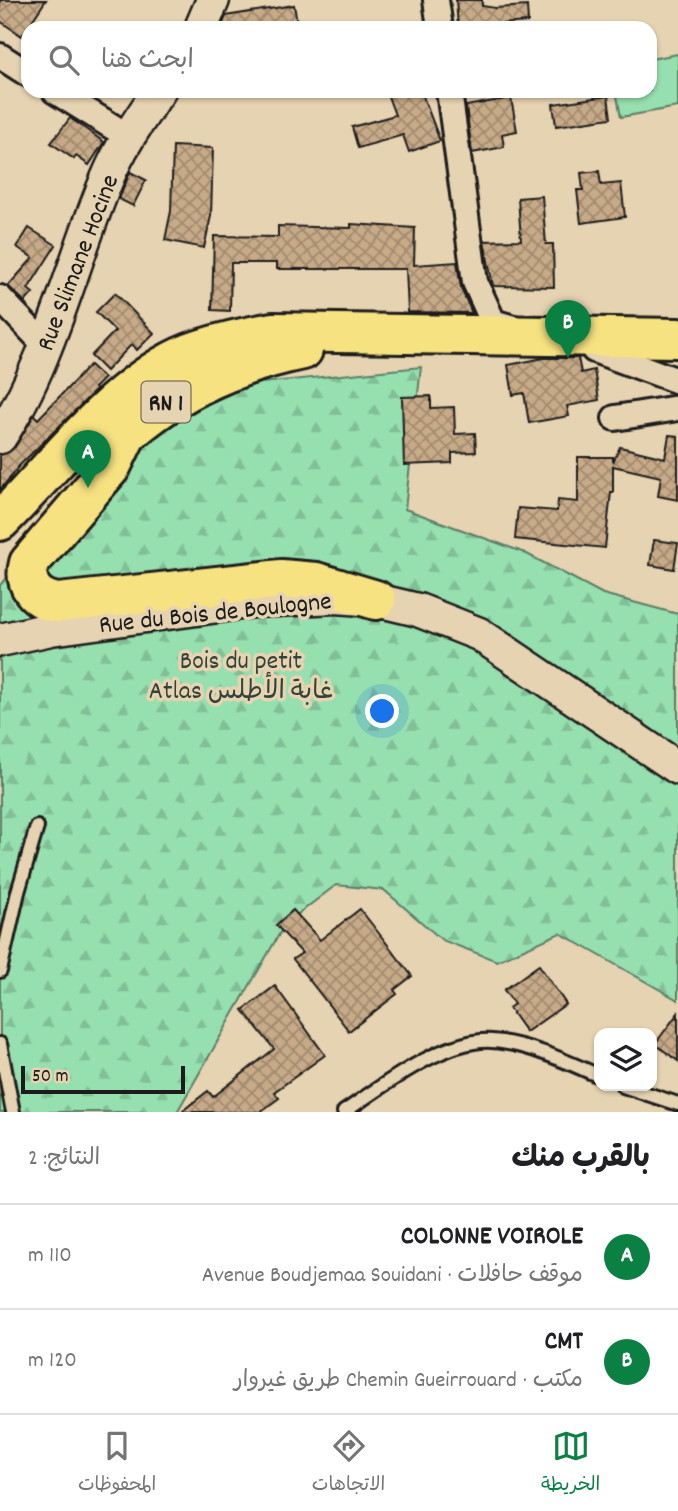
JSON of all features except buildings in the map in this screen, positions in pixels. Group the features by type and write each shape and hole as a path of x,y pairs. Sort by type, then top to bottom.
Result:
{"main road":[{"name":"RN 1","path":"0,521 116,403 150,376 187,354 233,340 273,332 678,338"},
{"name":"RN 1","path":"0,560 128,432 171,398 208,380 273,356 384,334"},
{"path":"128,432 111,467 29,563 27,580 36,595 58,603 281,579 316,582 376,600"}],"street":[{"path":"204,21 213,0"},
{"path":"436,0 439,21"},
{"path":"0,56 21,70"},
{"path":"66,98 128,137"},
{"name":"Rue Slimane Hocine","path":"0,437 13,418 44,345 108,177 128,137 154,98"},
{"path":"450,98 475,282 493,323 543,337"},
{"path":"0,298 44,345"},
{"path":"587,338 594,351 678,381"},
{"path":"615,418 678,408"},
{"name":"Rue du Bois de Boulogne","path":"0,640 51,629 255,601 336,597 376,600 418,610 479,634 678,768"}],"lane":[{"path":"0,971 18,892 37,827"},
{"path":"344,1112 436,1055 465,1044 492,1041 556,1057 594,1074"},
{"path":"0,1044 13,1112"},
{"path":"638,1091 678,1104"}],"green space":[{"path":"678,54 678,107 621,117 617,98 657,98 657,58"},
{"name":"Bois du petit Atlas غابة الأطلس","path":"421,367 405,509 525,553 603,594 678,614 678,1000 560,933 497,961 442,940 384,890 336,885 285,924 177,1112 0,1112 0,585 186,401 261,383"}],"place":[{"name":"CMT","path":"568,358"},
{"name":"COLONNE VOIROLE","path":"88,488"}]}
